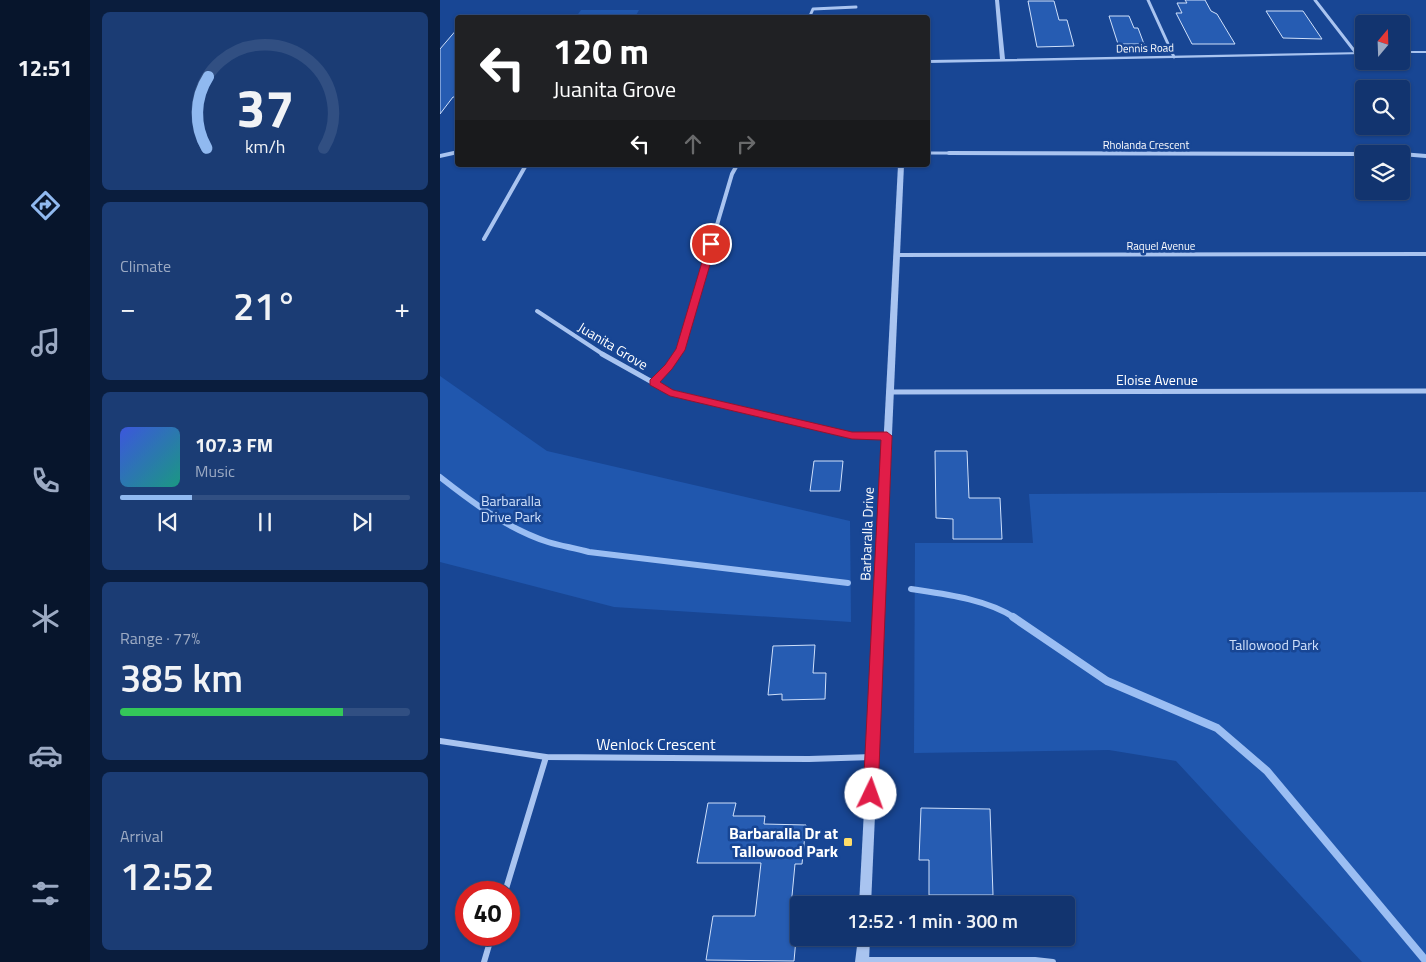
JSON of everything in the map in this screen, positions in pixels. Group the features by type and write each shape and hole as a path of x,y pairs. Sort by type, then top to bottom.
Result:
{"street":[{"path":"997,0 1003,61"},
{"path":"1148,0 1174,57"},
{"path":"1315,0 1355,52"},
{"path":"810,15 813,9 856,7"},
{"path":"1410,52 1426,52"},
{"name":"Dennis Road","path":"930,62 1355,53"},
{"path":"440,156 455,153"},
{"name":"Rholanda Crescent","path":"930,153 1355,154"},
{"path":"1410,155 1426,156"},
{"path":"484,239 525,167"},
{"path":"653,382 669,367 680,350 732,174 736,167"},
{"name":"Barbaralla Drive","path":"865,896 888,392 901,167"},
{"name":"Raquel Avenue","path":"896,255 1426,254"},
{"name":"Juanita Grove","path":"536,311 616,363 670,392 852,436 887,436"},
{"name":"Eloise Avenue","path":"888,392 1426,391"},
{"name":"Wenlock Crescent","path":"440,741 546,757 781,759 873,757"},
{"path":"508,881 546,757"},
{"path":"484,962 489,946"},
{"path":"863,946 862,961 1035,960 1053,962"}],"green space":[{"path":"581,10 639,10 636,15 577,15"},
{"name":"Barbaralla Drive Park","path":"440,376 547,451 850,521 851,622 614,607 440,562"},
{"name":"Tallowood Park","path":"1426,492 1426,962 1362,962 1176,761 1109,750 914,753 915,543 1033,543 1029,494"}],"building":[{"path":"1185,0 1205,0 1211,11 1217,14 1235,44 1192,44 1176,13 1182,13 1177,3 1187,3"},
{"path":"1028,1 1054,1 1059,20 1067,20 1074,46 1037,47"},
{"path":"1266,11 1303,11 1322,39 1283,38"},
{"path":"1109,16 1129,16 1134,28 1138,28 1144,44 1118,44"},
{"path":"455,32 455,97 440,114 440,49"},
{"path":"935,451 967,451 969,498 1000,498 1002,539 953,539 953,519 936,518"},
{"path":"814,461 843,461 840,491 810,491"},
{"path":"815,645 813,673 826,673 825,699 782,700 782,694 768,695 773,646"},
{"path":"708,803 736,803 733,816 765,816 764,824 806,825 802,864 795,864 792,896 790,896 790,946 795,946 794,961 706,960 713,916 755,916 761,863 697,863"},
{"path":"921,808 990,809 993,895 929,895 929,860 919,860"}],"waterway":[{"path":"440,477 478,506 505,523 533,537 553,543 589,552 848,583"},
{"path":"911,589 951,595 978,602 992,606 1015,618"},
{"path":"1013,617 1107,681 1217,728 1267,771 1426,961"}],"place":[{"name":"Barbaralla Dr at Tallowood Park","path":"848,842"}],"route":[{"path":"711,244 680,350 669,367 653,382 670,392 852,436 887,436 871,794"}]}
